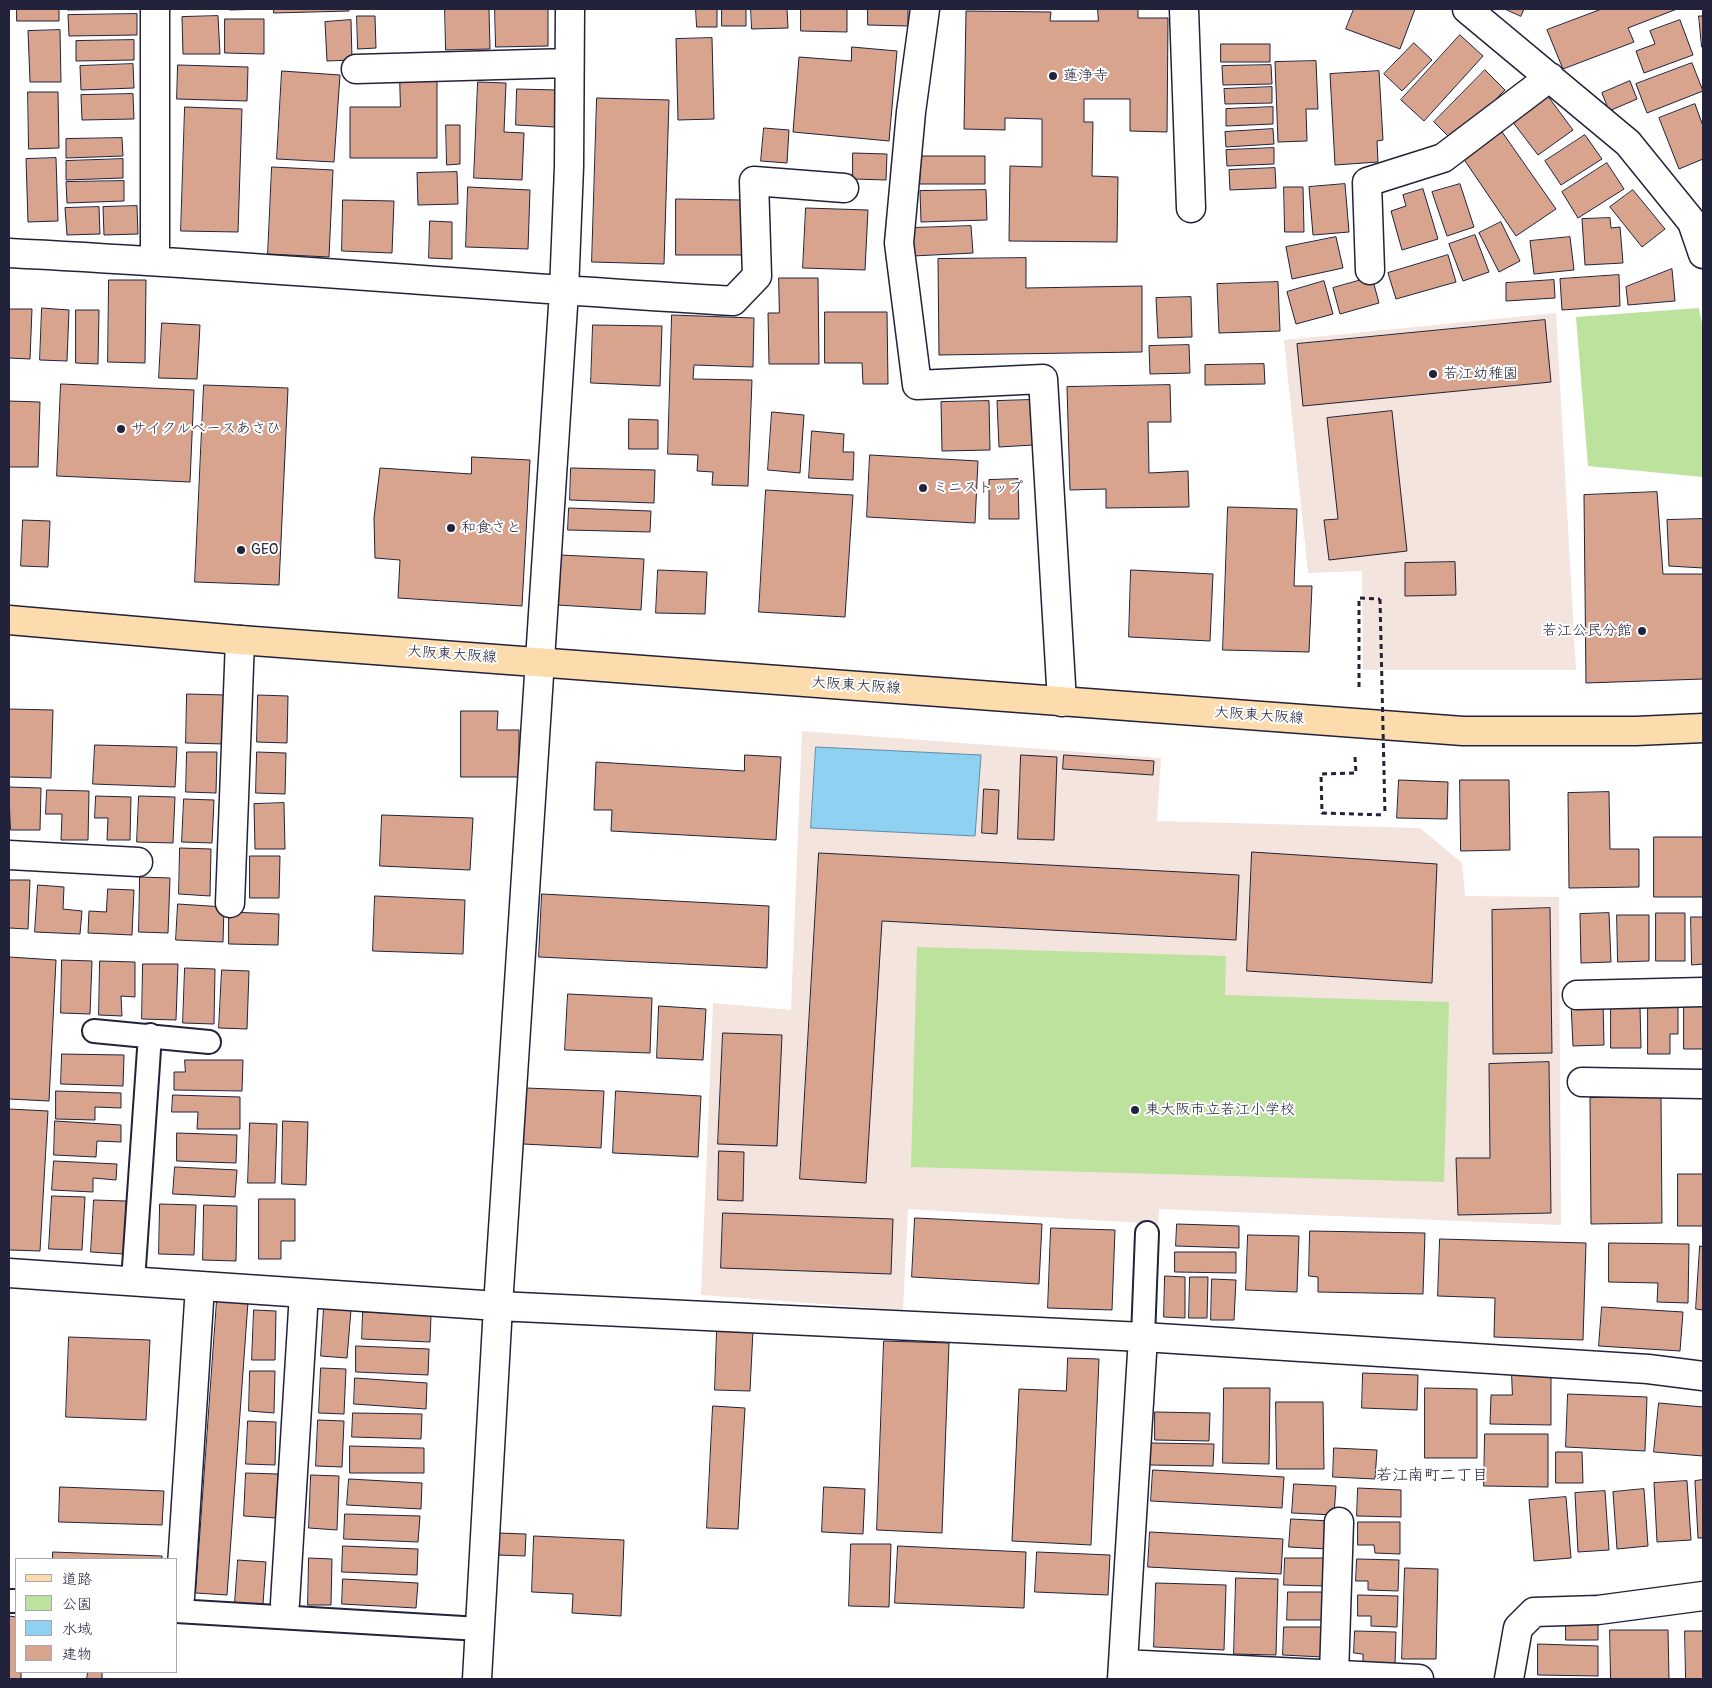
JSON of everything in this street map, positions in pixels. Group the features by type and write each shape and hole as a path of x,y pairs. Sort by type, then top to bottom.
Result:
{"main road":[{"name":"大阪東大阪線","path":"9,620 240,640 1463,731 1636,731 1703,728"}],"street":[{"path":"154,9 155,260"},
{"path":"477,1679 498,1306 564,291 569,167 570,9"},
{"path":"925,9 910,112 899,243 917,386 1043,379 1062,702"},
{"path":"1184,9 1191,208"},
{"path":"1467,9 1628,143 1692,222 1703,254"},
{"path":"356,69 570,62"},
{"path":"1370,270 1367,182 1444,158 1550,77"},
{"path":"9,253 155,260 564,291 733,301 757,276 754,181 844,188"},
{"path":"230,903 240,640"},
{"path":"9,855 138,862"},
{"path":"1577,995 1703,992"},
{"path":"1582,1082 1703,1084"},
{"path":"9,1273 498,1306 1143,1337 1648,1369 1703,1376"},
{"path":"178,1604 200,1286"},
{"path":"285,1603 304,1293"},
{"path":"1143,1337 1123,1671 1334,1675 1419,1679"},
{"path":"1334,1675 1339,1522"},
{"path":"1509,1679 1518,1628 1534,1612 1598,1610 1703,1596"}],"lane":[{"path":"94,1031 208,1042"},
{"path":"133,1281 150,1036"},
{"path":"1143,1337 1147,1233"},
{"path":"178,1604 480,1630"}],"path":[{"path":"1356,773 1322,774 1322,813 1385,815 1380,599 1359,598 1359,688"}],"shaded area":[{"path":"1556,313 1576,670 1363,670 1362,571 1308,573 1284,340"},
{"name":"東大阪市立若江小学校","path":"802,731 1161,758 1157,821 1420,828 1462,863 1465,896 1559,897 1561,1225 1159,1209 1158,1224 908,1209 903,1310 701,1295 713,1003 791,1010"}],"green space":[{"path":"1699,308 1703,329 1703,477 1588,466 1576,317"},
{"path":"917,947 1226,956 1225,995 1449,1002 1444,1182 911,1167"}],"water":[{"path":"816,747 981,755 975,836 811,828"}],"building":[{"path":"17,9 59,9 59,21 17,21"},
{"path":"68,9 138,9 68,10"},
{"path":"230,9 266,9 230,10"},
{"path":"274,9 349,9 349,11 274,13"},
{"path":"445,9 489,9 490,49 446,50"},
{"path":"495,9 548,9 548,46 496,47"},
{"path":"696,9 717,9 717,27 697,27"},
{"path":"722,9 746,9 746,26 722,26"},
{"path":"751,9 787,9 788,28 752,29"},
{"path":"801,9 847,9 847,32 801,31"},
{"path":"868,9 908,9 908,26 868,25"},
{"path":"1098,9 1138,9 1138,18 1168,18 1167,132 1130,131 1130,99 1084,99 1084,122 1093,122 1092,176 1118,177 1117,242 1009,241 1010,166 1042,167 1042,119 1005,118 1005,130 964,129 966,11 1051,12 1050,21 1098,21"},
{"path":"1354,9 1415,9 1400,49 1346,29"},
{"path":"1505,9 1524,9 1521,16"},
{"path":"1602,9 1677,9 1628,28 1634,42 1563,69 1547,30"},
{"path":"137,14 137,35 69,36 68,15"},
{"path":"218,16 220,54 183,54 182,17"},
{"path":"357,16 375,16 376,48 358,49"},
{"path":"1699,16 1703,16 1703,47 1702,47"},
{"path":"225,19 264,19 264,54 225,53"},
{"path":"351,20 352,60 327,61 325,22"},
{"path":"1680,20 1693,55 1644,73 1636,51 1655,44 1650,31"},
{"path":"60,30 61,82 30,82 28,31"},
{"path":"1460,35 1483,56 1424,121 1401,100"},
{"path":"712,38 714,119 678,120 676,39"},
{"path":"134,40 134,60 76,61 76,41"},
{"path":"1414,43 1432,60 1402,91 1384,74"},
{"path":"1221,44 1270,44 1270,62 1221,62"},
{"path":"852,47 897,51 889,141 793,132 799,57 851,61"},
{"path":"1316,61 1318,109 1306,109 1307,141 1278,142 1275,62"},
{"path":"1692,63 1703,91 1647,113 1636,84"},
{"path":"133,64 134,88 81,90 80,66"},
{"path":"178,65 248,67 247,101 177,99"},
{"path":"1271,65 1272,84 1223,85 1222,66"},
{"path":"1485,70 1505,90 1454,142 1434,122"},
{"path":"282,71 340,75 334,162 277,159"},
{"path":"1379,71 1383,140 1377,141 1378,162 1335,165 1330,74"},
{"path":"400,76 437,76 437,158 350,158 350,107 400,107"},
{"path":"1630,81 1637,99 1609,111 1602,93"},
{"path":"478,82 506,83 504,132 524,133 522,180 474,178"},
{"path":"1272,87 1272,103 1225,104 1224,89"},
{"path":"517,89 557,90 555,127 516,125"},
{"path":"28,92 58,92 59,148 29,149"},
{"path":"133,94 134,119 82,120 81,95"},
{"path":"1547,95 1573,130 1538,155 1512,121"},
{"path":"597,98 669,100 664,264 592,262"},
{"path":"1695,104 1703,126 1703,159 1679,169 1659,118"},
{"path":"185,107 242,109 238,232 181,231"},
{"path":"1273,107 1273,124 1226,126 1226,109"},
{"path":"446,125 460,125 460,164 447,165"},
{"path":"764,128 789,130 787,163 761,161"},
{"path":"1273,129 1274,144 1226,147 1225,132"},
{"path":"1500,129 1556,209 1516,236 1461,155"},
{"path":"1585,135 1602,159 1561,185 1545,161"},
{"path":"122,138 123,156 66,158 66,139"},
{"path":"1274,148 1274,164 1227,166 1226,150"},
{"path":"853,153 887,154 886,180 853,179"},
{"path":"921,156 985,156 985,184 920,184"},
{"path":"56,158 58,221 28,222 26,159"},
{"path":"123,159 123,178 66,180 66,161"},
{"path":"1607,163 1624,189 1578,218 1562,192"},
{"path":"272,167 333,170 329,257 268,254"},
{"path":"1275,168 1276,188 1230,190 1229,170"},
{"path":"457,172 458,204 418,205 417,173"},
{"path":"124,181 124,201 67,203 66,182"},
{"path":"1345,184 1349,232 1313,235 1309,187"},
{"path":"1460,184 1474,227 1447,236 1432,192"},
{"path":"468,187 530,190 528,249 466,247"},
{"path":"1284,187 1303,187 1304,232 1285,232"},
{"path":"1423,189 1438,239 1402,250 1391,211 1406,206 1403,195"},
{"path":"986,190 987,220 921,222 920,191"},
{"path":"1633,190 1665,229 1642,247 1610,207"},
{"path":"676,199 742,200 742,255 676,255"},
{"path":"343,200 394,201 392,253 342,251"},
{"path":"137,206 138,234 104,235 103,207"},
{"path":"99,207 100,234 67,235 65,208"},
{"path":"806,208 868,210 865,270 803,268"},
{"path":"1610,218 1611,228 1620,227 1623,263 1585,265 1582,219"},
{"path":"430,221 452,222 452,259 429,258"},
{"path":"1501,222 1520,261 1499,272 1479,233"},
{"path":"971,226 973,253 913,256 912,228"},
{"path":"1475,235 1489,272 1463,281 1449,244"},
{"path":"1336,237 1343,268 1292,279 1286,247"},
{"path":"1570,237 1574,270 1534,274 1530,241"},
{"path":"1448,255 1456,282 1396,299 1388,273"},
{"path":"1026,258 1026,288 1142,286 1142,352 939,355 938,259"},
{"path":"1672,269 1675,301 1628,305 1626,287"},
{"path":"1619,275 1620,306 1562,310 1560,279"},
{"path":"1372,277 1379,303 1340,314 1333,288"},
{"path":"779,278 818,278 819,364 769,364 768,313 779,313"},
{"path":"109,280 146,280 145,363 108,362"},
{"path":"1554,280 1555,298 1506,301 1506,283"},
{"path":"1324,281 1333,314 1296,324 1287,292"},
{"path":"1278,282 1280,331 1219,333 1217,284"},
{"path":"1191,297 1192,337 1158,338 1156,298"},
{"path":"42,308 69,310 67,361 40,360"},
{"path":"9,309 32,309 30,359 9,358"},
{"path":"76,310 99,310 98,364 76,363"},
{"path":"825,312 887,312 888,384 863,384 862,363 825,363"},
{"path":"672,315 754,318 753,367 694,365 693,379 752,380 748,486 712,485 713,472 697,471 698,455 668,454"},
{"path":"1545,320 1551,382 1303,406 1297,344"},
{"path":"162,323 200,325 197,379 159,378"},
{"path":"593,325 662,326 660,386 591,383"},
{"path":"1189,345 1190,373 1150,374 1149,346"},
{"path":"1264,364 1265,384 1205,385 1205,365"},
{"path":"61,384 194,390 190,482 57,476"},
{"path":"204,385 288,388 279,585 195,582"},
{"path":"1170,385 1171,422 1148,422 1149,473 1188,471 1189,507 1106,508 1106,489 1070,490 1067,387"},
{"path":"1030,400 1033,445 999,447 997,401"},
{"path":"9,401 40,402 38,467 9,467"},
{"path":"989,401 990,450 942,451 941,402"},
{"path":"1392,411 1407,551 1329,560 1324,520 1338,519 1327,418"},
{"path":"772,412 804,415 800,473 768,470"},
{"path":"629,419 658,420 658,449 629,449"},
{"path":"812,431 844,434 843,452 854,452 853,480 809,478"},
{"path":"870,455 978,461 975,523 867,517"},
{"path":"472,457 530,460 522,606 398,598 400,560 375,558 374,518 380,468 471,474"},
{"path":"571,468 655,470 654,503 570,500"},
{"path":"1018,479 1019,519 989,519 989,480"},
{"path":"766,490 853,495 845,617 759,612"},
{"path":"1657,492 1663,574 1703,574 1703,679 1586,683 1584,495"},
{"path":"1228,507 1297,509 1294,586 1312,586 1309,652 1223,650"},
{"path":"569,508 651,511 650,532 568,530"},
{"path":"1703,519 1703,568 1669,566 1667,520"},
{"path":"23,520 50,521 48,567 21,566"},
{"path":"560,555 644,559 641,610 557,605"},
{"path":"1455,562 1456,595 1405,596 1405,563"},
{"path":"658,570 707,572 705,614 656,613"},
{"path":"1131,570 1213,574 1210,641 1129,637"},
{"path":"187,694 226,695 225,744 186,743"},
{"path":"258,695 288,696 287,743 257,742"},
{"path":"9,709 53,710 51,778 9,777"},
{"path":"461,711 498,711 497,730 519,730 519,777 461,777"},
{"path":"95,745 177,747 175,787 93,784"},
{"path":"187,752 217,752 216,793 186,792"},
{"path":"257,752 286,753 285,794 256,793"},
{"path":"745,755 781,757 776,840 611,831 612,810 594,810 596,762 744,771"},
{"path":"1021,755 1057,757 1054,840 1018,839"},
{"path":"1064,755 1154,761 1153,775 1063,769"},
{"path":"1399,780 1448,782 1447,819 1397,818"},
{"path":"1460,780 1509,780 1510,850 1461,851"},
{"path":"9,787 41,788 40,830 11,830"},
{"path":"984,789 999,790 997,834 982,833"},
{"path":"47,790 89,791 88,840 61,840 62,814 46,814"},
{"path":"1609,792 1610,849 1639,849 1639,887 1569,888 1568,793"},
{"path":"96,796 131,797 130,840 107,840 108,818 95,818"},
{"path":"139,796 175,797 173,843 137,842"},
{"path":"184,799 214,800 212,843 182,842"},
{"path":"284,803 285,849 255,849 254,804"},
{"path":"382,815 473,818 470,870 380,866"},
{"path":"1654,837 1703,837 1703,897 1654,897"},
{"path":"180,848 211,849 210,896 179,894"},
{"path":"1252,852 1437,864 1432,983 1247,971"},
{"path":"819,853 1239,875 1236,940 882,921 866,1183 800,1179"},
{"path":"250,856 280,856 279,898 250,898"},
{"path":"140,877 170,878 168,933 139,932"},
{"path":"9,880 30,880 28,929 9,928"},
{"path":"38,885 64,887 63,909 82,911 80,934 35,932"},
{"path":"108,889 134,890 132,935 88,933 89,911 106,912"},
{"path":"542,894 769,906 767,968 539,957"},
{"path":"375,896 465,900 463,954 373,951"},
{"path":"178,904 224,907 223,942 176,940"},
{"path":"1550,908 1552,1053 1493,1054 1492,910"},
{"path":"229,912 279,914 278,945 229,944"},
{"path":"1609,913 1611,962 1581,963 1580,914"},
{"path":"1656,913 1685,913 1685,961 1656,961"},
{"path":"1617,915 1649,915 1649,961 1618,962"},
{"path":"1691,917 1703,917 1703,964 1692,965"},
{"path":"9,957 56,960 49,1101 9,1099"},
{"path":"62,960 92,961 90,1014 61,1013"},
{"path":"100,961 135,962 135,997 121,996 122,1016 99,1015"},
{"path":"143,964 178,964 176,1020 142,1019"},
{"path":"185,968 215,969 214,1024 183,1023"},
{"path":"222,970 249,971 247,1029 219,1028"},
{"path":"568,994 652,998 650,1053 565,1050"},
{"path":"1603,1002 1604,1045 1573,1046 1571,1003"},
{"path":"1648,1003 1678,1003 1678,1034 1670,1034 1670,1054 1648,1054"},
{"path":"1684,1004 1703,1004 1703,1049 1684,1049"},
{"path":"659,1006 706,1009 703,1060 657,1058"},
{"path":"1611,1006 1640,1006 1641,1048 1611,1048"},
{"path":"723,1033 782,1035 777,1146 718,1144"},
{"path":"62,1054 124,1055 123,1086 61,1084"},
{"path":"185,1060 243,1060 242,1091 174,1090 174,1072 185,1072"},
{"path":"1549,1062 1551,1213 1458,1215 1456,1158 1490,1158 1489,1064"},
{"path":"526,1088 604,1091 601,1148 523,1144"},
{"path":"56,1091 121,1093 121,1108 95,1107 95,1120 56,1119"},
{"path":"616,1091 701,1096 698,1157 613,1153"},
{"path":"173,1095 240,1097 240,1129 197,1129 198,1112 172,1112"},
{"path":"1661,1096 1662,1223 1591,1224 1590,1098"},
{"path":"9,1109 48,1111 40,1251 9,1250"},
{"path":"55,1121 121,1125 121,1142 97,1141 96,1157 54,1155"},
{"path":"283,1121 308,1122 306,1185 282,1184"},
{"path":"250,1123 277,1124 275,1183 248,1183"},
{"path":"177,1133 237,1135 236,1163 177,1161"},
{"path":"719,1151 744,1152 743,1201 718,1200"},
{"path":"54,1161 117,1164 116,1180 93,1178 93,1192 52,1190"},
{"path":"175,1167 237,1170 235,1197 173,1194"},
{"path":"1678,1174 1703,1174 1703,1226 1678,1226"},
{"path":"52,1196 85,1197 82,1250 49,1249"},
{"path":"259,1199 295,1199 295,1241 281,1241 281,1259 259,1259"},
{"path":"94,1200 126,1201 124,1254 91,1252"},
{"path":"160,1204 196,1205 194,1255 159,1254"},
{"path":"204,1205 237,1206 236,1261 203,1260"},
{"path":"723,1213 893,1219 891,1274 721,1268"},
{"path":"915,1218 1042,1224 1039,1284 912,1277"},
{"path":"1177,1224 1239,1226 1239,1248 1176,1246"},
{"path":"1051,1228 1115,1230 1112,1310 1048,1308"},
{"path":"1310,1231 1425,1233 1423,1294 1318,1292 1318,1277 1309,1276"},
{"path":"1248,1235 1299,1236 1297,1292 1246,1290"},
{"path":"1440,1239 1586,1243 1583,1340 1494,1337 1495,1298 1438,1296"},
{"path":"1609,1243 1689,1244 1688,1303 1657,1302 1658,1283 1609,1282"},
{"path":"1700,1246 1703,1247 1703,1310 1696,1309"},
{"path":"1175,1252 1236,1252 1236,1273 1175,1272"},
{"path":"1165,1276 1185,1277 1185,1318 1164,1317"},
{"path":"1190,1277 1208,1277 1207,1318 1189,1318"},
{"path":"1212,1279 1236,1280 1234,1320 1211,1320"},
{"path":"217,1300 248,1302 227,1595 196,1593"},
{"path":"1602,1307 1683,1312 1680,1351 1599,1346"},
{"path":"324,1308 351,1310 347,1358 321,1356"},
{"path":"254,1310 276,1311 275,1360 252,1360"},
{"path":"363,1312 431,1315 430,1342 362,1339"},
{"path":"717,1329 753,1330 750,1391 715,1390"},
{"path":"69,1337 150,1340 146,1420 66,1417"},
{"path":"884,1341 949,1343 942,1533 877,1530"},
{"path":"356,1346 429,1349 428,1375 356,1372"},
{"path":"1068,1358 1099,1359 1091,1545 1012,1541 1019,1389 1066,1391"},
{"path":"321,1368 346,1369 344,1414 319,1413"},
{"path":"250,1371 275,1371 274,1413 249,1411"},
{"path":"1363,1373 1418,1375 1417,1410 1362,1408"},
{"path":"1512,1375 1551,1376 1551,1425 1490,1424 1491,1395 1512,1395"},
{"path":"355,1378 427,1383 426,1409 354,1404"},
{"path":"1224,1388 1270,1388 1269,1464 1223,1463"},
{"path":"1425,1388 1477,1389 1477,1458 1425,1458"},
{"path":"1568,1394 1647,1397 1645,1451 1566,1447"},
{"path":"1276,1402 1323,1402 1324,1469 1277,1469"},
{"path":"1659,1403 1703,1407 1703,1456 1654,1452"},
{"path":"713,1406 745,1408 738,1529 707,1528"},
{"path":"1155,1412 1210,1413 1209,1441 1155,1440"},
{"path":"353,1413 422,1414 421,1439 352,1437"},
{"path":"318,1420 344,1421 342,1467 316,1466"},
{"path":"248,1421 276,1422 275,1465 246,1464"},
{"path":"1485,1434 1548,1434 1548,1487 1484,1486"},
{"path":"1150,1443 1214,1444 1213,1466 1149,1465"},
{"path":"350,1446 424,1448 424,1473 350,1473"},
{"path":"1334,1448 1377,1450 1375,1479 1333,1477"},
{"path":"1556,1452 1582,1452 1583,1483 1556,1483"},
{"path":"1153,1470 1284,1477 1282,1508 1151,1501"},
{"path":"246,1473 278,1474 276,1518 244,1516"},
{"path":"311,1475 339,1476 337,1530 309,1528"},
{"path":"349,1479 422,1483 421,1509 347,1505"},
{"path":"1703,1480 1703,1538 1698,1538 1695,1481"},
{"path":"1687,1481 1691,1540 1657,1542 1654,1483"},
{"path":"1294,1484 1336,1486 1334,1515 1292,1513"},
{"path":"60,1487 164,1491 162,1525 59,1522"},
{"path":"824,1487 865,1489 863,1534 822,1532"},
{"path":"1358,1488 1401,1490 1401,1517 1357,1516"},
{"path":"1644,1489 1648,1546 1617,1549 1613,1492"},
{"path":"1605,1491 1609,1550 1578,1552 1575,1493"},
{"path":"1566,1497 1571,1558 1534,1561 1529,1500"},
{"path":"345,1514 420,1516 418,1542 344,1539"},
{"path":"1291,1519 1330,1521 1328,1549 1289,1547"},
{"path":"1358,1522 1400,1522 1400,1554 1375,1553 1374,1545 1358,1545"},
{"path":"1150,1532 1283,1539 1281,1574 1148,1567"},
{"path":"499,1533 526,1534 525,1556 498,1555"},
{"path":"534,1536 624,1540 621,1616 572,1613 573,1594 532,1592"},
{"path":"851,1544 891,1544 889,1607 849,1606"},
{"path":"343,1546 418,1549 417,1575 342,1572"},
{"path":"898,1546 1026,1552 1024,1608 895,1603"},
{"path":"53,1552 162,1556 162,1558 53,1558"},
{"path":"1037,1552 1110,1555 1108,1595 1035,1592"},
{"path":"309,1558 332,1559 331,1605 308,1605"},
{"path":"1285,1558 1326,1558 1326,1586 1284,1585"},
{"path":"1357,1559 1399,1560 1398,1591 1368,1590 1368,1581 1356,1581"},
{"path":"238,1560 266,1562 263,1604 235,1603"},
{"path":"1405,1568 1438,1569 1436,1659 1402,1659"},
{"path":"1236,1578 1278,1579 1276,1655 1234,1654"},
{"path":"343,1579 418,1583 416,1608 342,1604"},
{"path":"1156,1583 1226,1585 1224,1650 1154,1647"},
{"path":"1288,1592 1324,1592 1323,1620 1287,1620"},
{"path":"1358,1595 1398,1596 1397,1627 1371,1626 1371,1616 1358,1616"},
{"path":"9,1616 15,1617 15,1673 21,1673 21,1679 9,1679"},
{"path":"1566,1624 1598,1624 1598,1640 1566,1640"},
{"path":"1284,1627 1323,1627 1322,1657 1283,1655"},
{"path":"1610,1630 1668,1630 1669,1679 1611,1679"},
{"path":"1355,1631 1396,1632 1395,1665 1363,1664 1363,1654 1354,1653"},
{"path":"1685,1631 1703,1631 1703,1679 1686,1679"},
{"path":"1538,1644 1598,1646 1598,1676 1538,1675"},
{"path":"88,1673 102,1673 102,1679 87,1679"}],"place":[{"name":"蓮浄寺","path":"1053,76"},
{"name":"若江幼稚園","path":"1433,374"},
{"name":"サイクルベースあさひ","path":"121,429"},
{"name":"ミニストップ","path":"923,488"},
{"name":"和食さと","path":"451,528"},
{"name":"GEO","path":"241,550"},
{"name":"若江公民分館","path":"1642,631"},
{"name":"東大阪市立若江小学校","path":"1135,1110"}],"district":[{"name":"若江南町二丁目","path":"1432,1476"}]}
